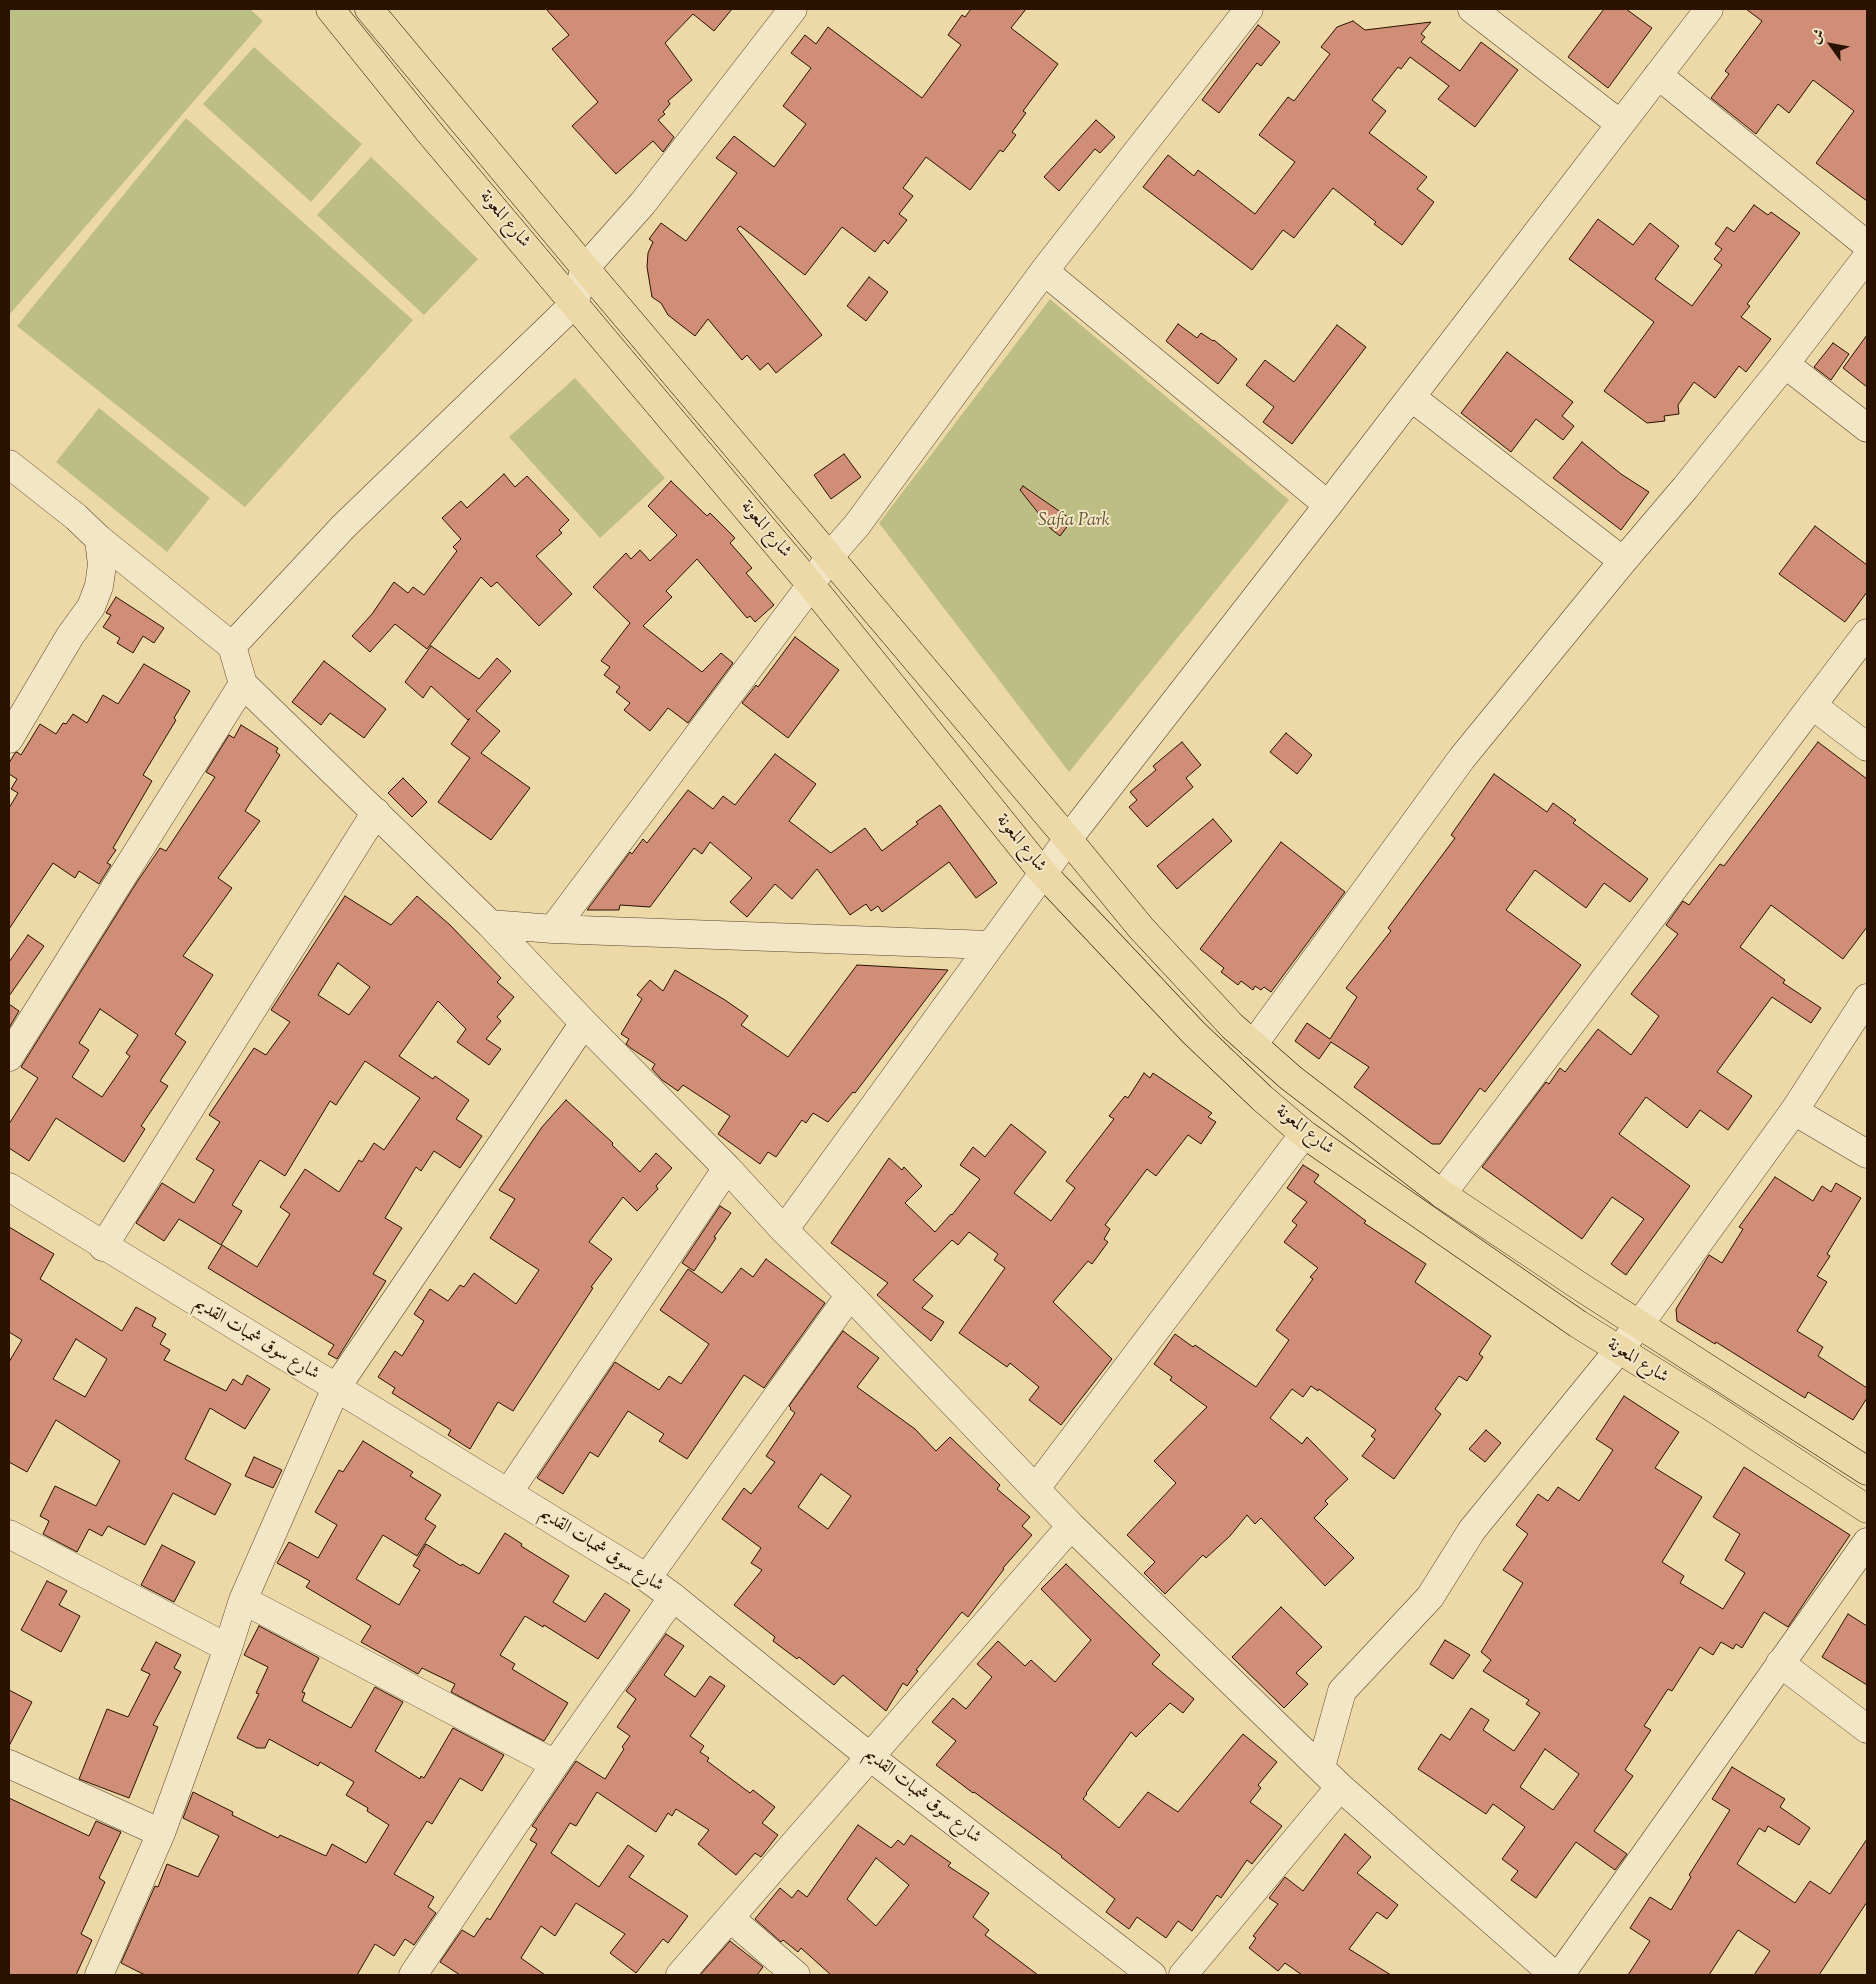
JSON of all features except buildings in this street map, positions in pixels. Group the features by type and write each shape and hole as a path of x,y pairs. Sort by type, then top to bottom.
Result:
{"highway":[{"name":"شارع المعونة","path":"330,9 430,132 812,585 1043,872 1193,1032 1262,1098 1304,1134 1618,1351 1710,1406 1867,1509"},
{"name":"شارع المعونة","path":"369,9 585,268 1167,957 1232,1026 1333,1112 1442,1194 1867,1471"}],"street":[{"path":"232,646 344,526 574,304 585,268 643,203 793,9"},
{"path":"553,929 812,585 829,557 857,526 1044,271 1249,9"},
{"path":"1472,9 1620,124"},
{"path":"784,1230 1043,872 1328,505 1708,9"},
{"path":"1658,74 1867,244"},
{"path":"1253,1045 1462,758 1685,488 1785,364 1867,257"},
{"path":"1044,271 1328,505"},
{"path":"1785,364 1867,428"},
{"path":"1411,397 1623,561"},
{"path":"9,464 76,516 99,539 232,646 243,684 490,924 1071,1526 1340,1787 1554,1975"},
{"path":"9,739 70,636 91,607 100,586 102,565 99,539"},
{"path":"1442,1194 1867,633"},
{"path":"9,1057 243,684"},
{"path":"1812,705 1867,747"},
{"path":"103,1246 376,812"},
{"path":"490,924 553,929 990,945"},
{"path":"1321,1767 1342,1691 1430,1597 1472,1530 1639,1324 1794,1111 1867,998"},
{"path":"99,1975 161,1833 228,1648 243,1600 336,1388 584,1023"},
{"path":"1794,1111 1867,1154"},
{"path":"1036,1488 1304,1134"},
{"path":"508,1493 727,1168"},
{"name":"شارع سوق شمبات القديم","path":"9,1187 646,1578 673,1597 869,1756 1152,1975"},
{"path":"646,1578 850,1295"},
{"path":"680,1975 1071,1526"},
{"path":"9,1534 228,1648"},
{"path":"1560,1975 1867,1542"},
{"path":"420,1973 555,1764 673,1597"},
{"path":"243,1600 555,1764"},
{"path":"1780,1663 1867,1728"},
{"path":"9,1764 161,1833"},
{"path":"1183,1975 1340,1787"},
{"path":"730,1918 796,1975"}],"green space":[{"path":"9,9 250,9 263,21 9,315"},
{"path":"254,47 362,144 311,202 203,104"},
{"path":"186,118 413,320 245,507 17,326"},
{"path":"371,157 478,259 424,315 317,215"},
{"name":"Safia Park","path":"1050,299 1289,500 1069,772 879,523"},
{"path":"575,378 665,478 600,538 509,437"},
{"path":"99,408 210,498 167,552 56,462"}]}
